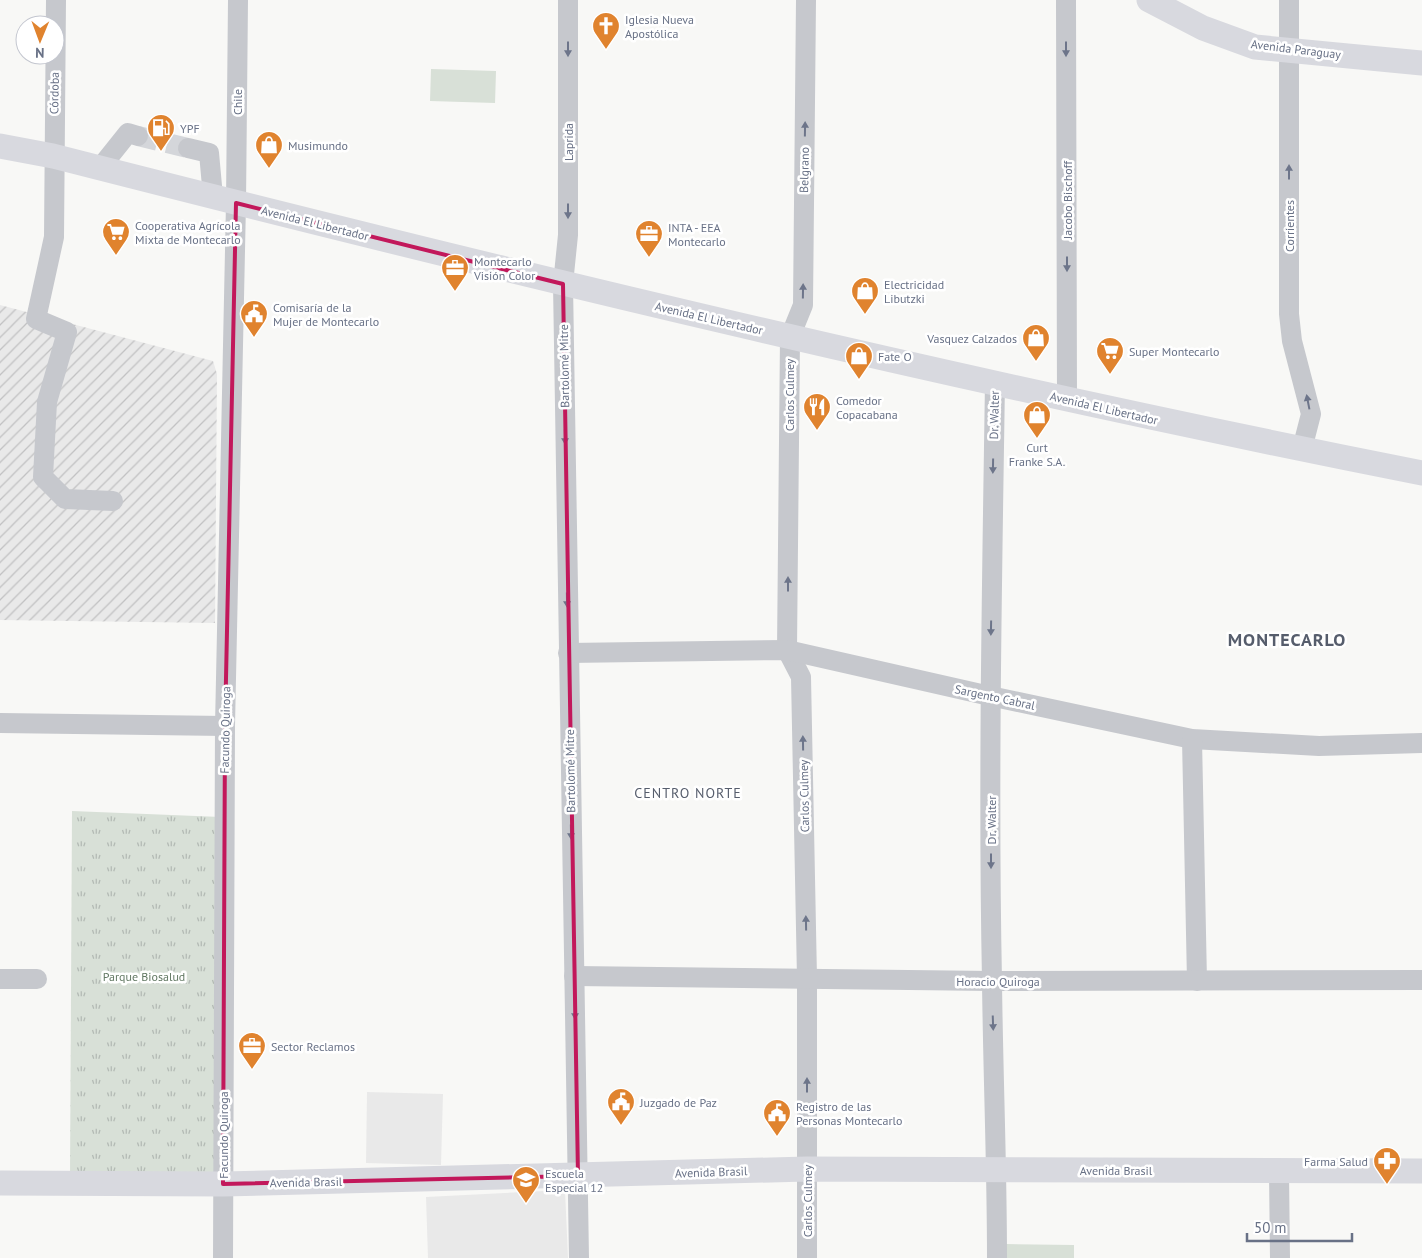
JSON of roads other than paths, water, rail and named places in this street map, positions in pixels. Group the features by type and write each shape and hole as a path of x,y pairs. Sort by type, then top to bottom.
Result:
{"main road":[{"name":"Avenida Paraguay","path":"1149,0 1203,28 1255,47 1422,63"},
{"name":"Avenida El Libertador","path":"0,146 53,156 563,284 790,338 995,382 1067,400 1422,473"},
{"name":"Avenida Brasil","path":"0,1183 223,1184 807,1169 1422,1171"}],"street":[{"name":"Córdoba","path":"56,0 53,156 54,238 36,319 67,332 47,402 43,477 65,499 113,501"},
{"name":"Chile","path":"225,200 238,0"},
{"name":"Laprida","path":"563,284 568,235 568,0"},
{"name":"Belgrano","path":"790,338 803,305 806,0"},
{"name":"Jacobo Bischoff","path":"1066,0 1067,400"},
{"name":"Corrientes","path":"1289,0 1289,314 1292,341 1311,414 1302,449"},
{"path":"100,168 128,133 138,136"},
{"path":"188,148 209,152 225,200"},
{"name":"Facundo Quiroga","path":"223,1258 225,200"},
{"name":"Bartolomé Mitre","path":"563,284 579,1258"},
{"name":"Carlos Culmey","path":"790,338 787,650 801,677 807,978 807,1258"},
{"name":"Dr. Walter","path":"995,382 990,696 992,981 997,1169 996,1258"},
{"name":"Sargento Cabral","path":"568,653 787,650 1192,739 1319,746 1422,743"},
{"path":"0,723 225,726"},
{"path":"1192,739 1198,981"},
{"name":"Horacio Quiroga","path":"574,976 992,981 1422,980"},
{"path":"0,978 37,979"},
{"path":"1279,1171 1280,1258"}],"tunnel":[{"path":"138,136 188,148"}],"place":[{"name":"Iglesia Nueva Apostólica","path":"606,50"},
{"name":"YPF","path":"161,152"},
{"name":"Musimundo","path":"269,169"},
{"name":"Cooperativa Agrícola Mixta de Montecarlo","path":"116,256"},
{"name":"INTA - EEA Montecarlo","path":"649,258"},
{"name":"Montecarlo Visión Color","path":"455,292"},
{"name":"Electricidad Libutzki","path":"865,315"},
{"name":"Comisaría de la Mujer de Montecarlo","path":"254,338"},
{"name":"Vasquez Calzados","path":"1036,362"},
{"name":"Super Montecarlo","path":"1110,375"},
{"name":"Fate O","path":"859,380"},
{"name":"Comedor Copacabana","path":"817,431"},
{"name":"Curt Franke S.A.","path":"1037,439"},
{"name":"Sector Reclamos","path":"252,1070"},
{"name":"Juzgado de Paz","path":"621,1126"},
{"name":"Registro de las Personas Montecarlo","path":"777,1137"},
{"name":"Farma Salud","path":"1387,1185"},
{"name":"Escuela Especial 12","path":"526,1204"}],"district":[{"name":"MONTECARLO","path":"1287,639"},
{"name":"CENTRO NORTE","path":"688,793"}],"park label":[{"name":"Parque Biosalud","path":"144,976"}]}
